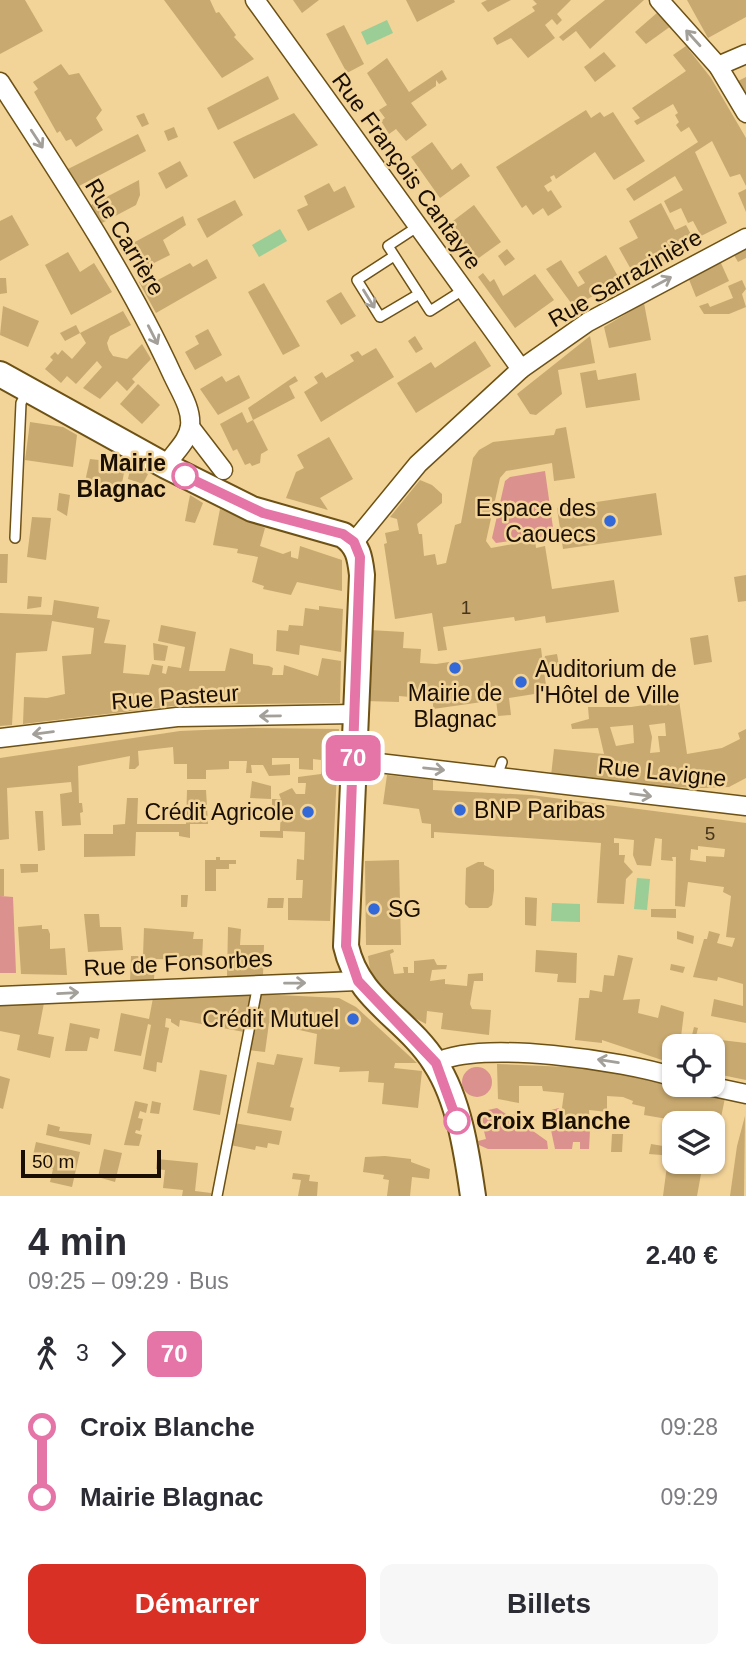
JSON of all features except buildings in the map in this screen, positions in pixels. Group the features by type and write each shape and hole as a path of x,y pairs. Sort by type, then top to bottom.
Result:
{"main road":[{"path":"0,374 166,466 253,509 343,534 354,542 360,557 362,575 354,715 359,761 345,930 350,965 358,981 436,1063 451,1097 473,1196"}],"street":[{"name":"Rue François Cantayre","path":"255,0 521,369"},
{"path":"659,0 718,66 746,113"},
{"path":"718,66 746,54"},
{"name":"Rue Carrière","path":"0,82 139,306 189,411 190,427 223,470"},
{"name":"Rue Sarrazinière","path":"354,542 418,464 521,369 588,322 746,238"},
{"path":"166,466 190,427"},
{"name":"Rue Pasteur","path":"0,738 177,717 354,715"},
{"name":"Rue Lavigne","path":"359,761 500,769 573,786 746,806"},
{"name":"Rue de Fonsorbes","path":"0,996 358,981"},
{"path":"436,1063 447,1057 468,1054 590,1058 662,1074"},
{"path":"725,1090 746,1094"}],"lane":[{"path":"417,227 388,246 430,311 463,290"},
{"path":"394,256 357,280 380,317 419,294"},
{"path":"15,538 21,403 29,388"},
{"path":"217,1196 258,984"}],"shaded area":[{"path":"387,20 393,33 367,45 361,32"},
{"path":"280,229 287,241 259,257 252,245"},
{"path":"545,471 554,535 496,543 492,538 505,481 510,477"},
{"path":"637,878 650,879 647,910 634,909"},
{"path":"0,896 13,897 16,973 0,973"},
{"path":"552,903 580,904 580,922 551,921"},
{"path":"477,1067 483,1068 491,1076 491,1088 483,1096 477,1097 471,1096 463,1088 462,1082 463,1076 471,1068"},
{"path":"497,1108 506,1114 517,1115 519,1121 547,1141 548,1149 488,1149 479,1145 478,1141 486,1139 479,1112"},
{"path":"559,1108 561,1118 566,1117 577,1127 590,1130 589,1149 580,1149 580,1142 573,1142 572,1149 555,1149 547,1111"}],"bus line":[{"name":"70","path":"185,476 263,513 343,534 354,542 360,557 362,575 354,701 346,946 350,965 358,981 436,1063 451,1097 457,1121"}],"place":[{"name":"Mairie Blagnac","path":"185,476"},
{"name":"Espace des Caouecs","path":"610,521"},
{"name":"Mairie de Blagnac","path":"455,668"},
{"name":"Auditorium de l'Hôtel de Ville","path":"521,682"},
{"name":"BNP Paribas","path":"460,810"},
{"name":"Crédit Agricole","path":"308,812"},
{"name":"SG","path":"374,909"},
{"name":"Crédit Mutuel","path":"353,1019"},
{"name":"Croix Blanche","path":"457,1121"}]}
